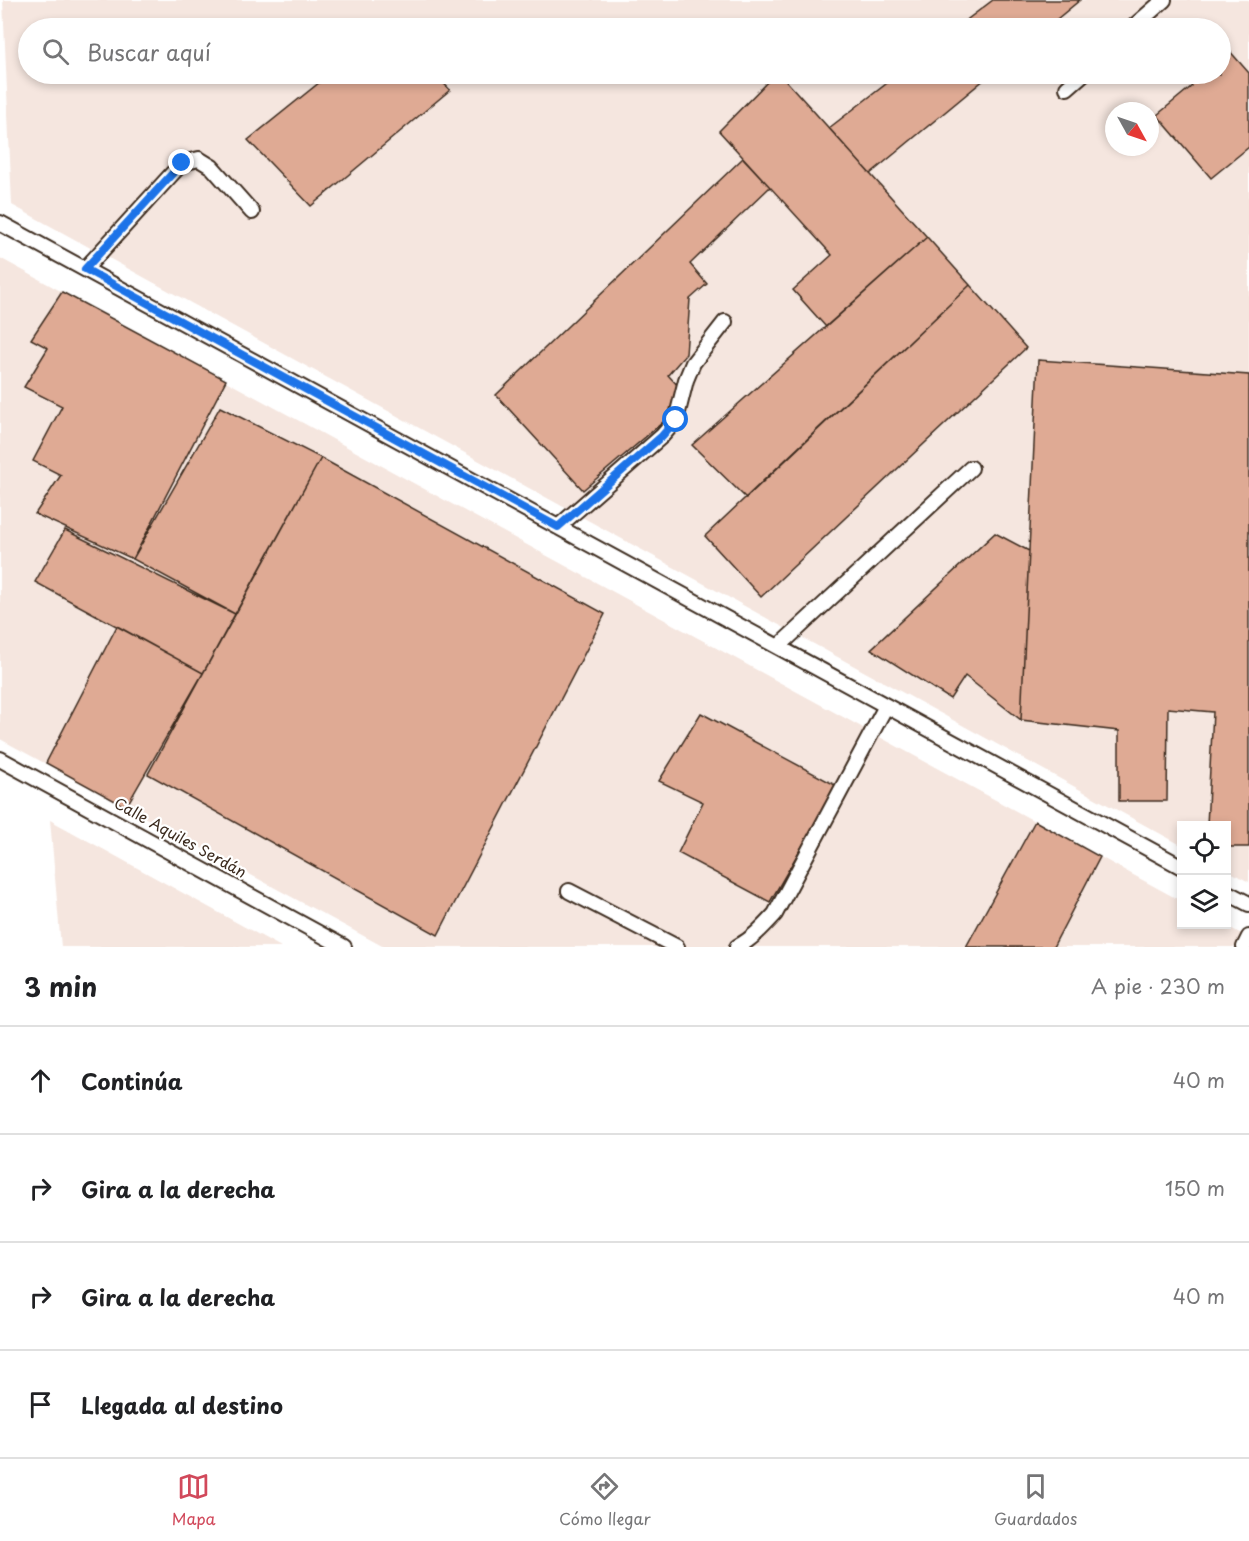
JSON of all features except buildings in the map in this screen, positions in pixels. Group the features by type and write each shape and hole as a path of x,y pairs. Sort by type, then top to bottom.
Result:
{"lane":[{"path":"1143,18 1164,0"},
{"path":"1067,88 1072,84"},
{"path":"85,269 182,163 199,159 212,167 252,212"},
{"path":"0,223 1177,864"},
{"path":"558,527 662,436 676,420 686,380 693,363 725,322"},
{"path":"778,647 971,468"},
{"path":"737,947 761,929 775,914 886,706"},
{"name":"Calle Aquiles Serdán","path":"0,759 344,947"},
{"path":"569,891 677,947"},
{"path":"1231,894 1249,904"},
{"path":"1244,947 1249,937"}],"shaded area":[{"path":"3,0 1249,0 1249,882 1231,872 1231,821 1177,821 1177,843 12,205"},
{"path":"0,258 1177,899 1177,929 1231,928 1249,938 1249,947 384,947 0,739"},
{"path":"50,820 281,947 61,947"}],"route":[{"path":"182,163 85,269 558,527 662,436 676,420"}]}
